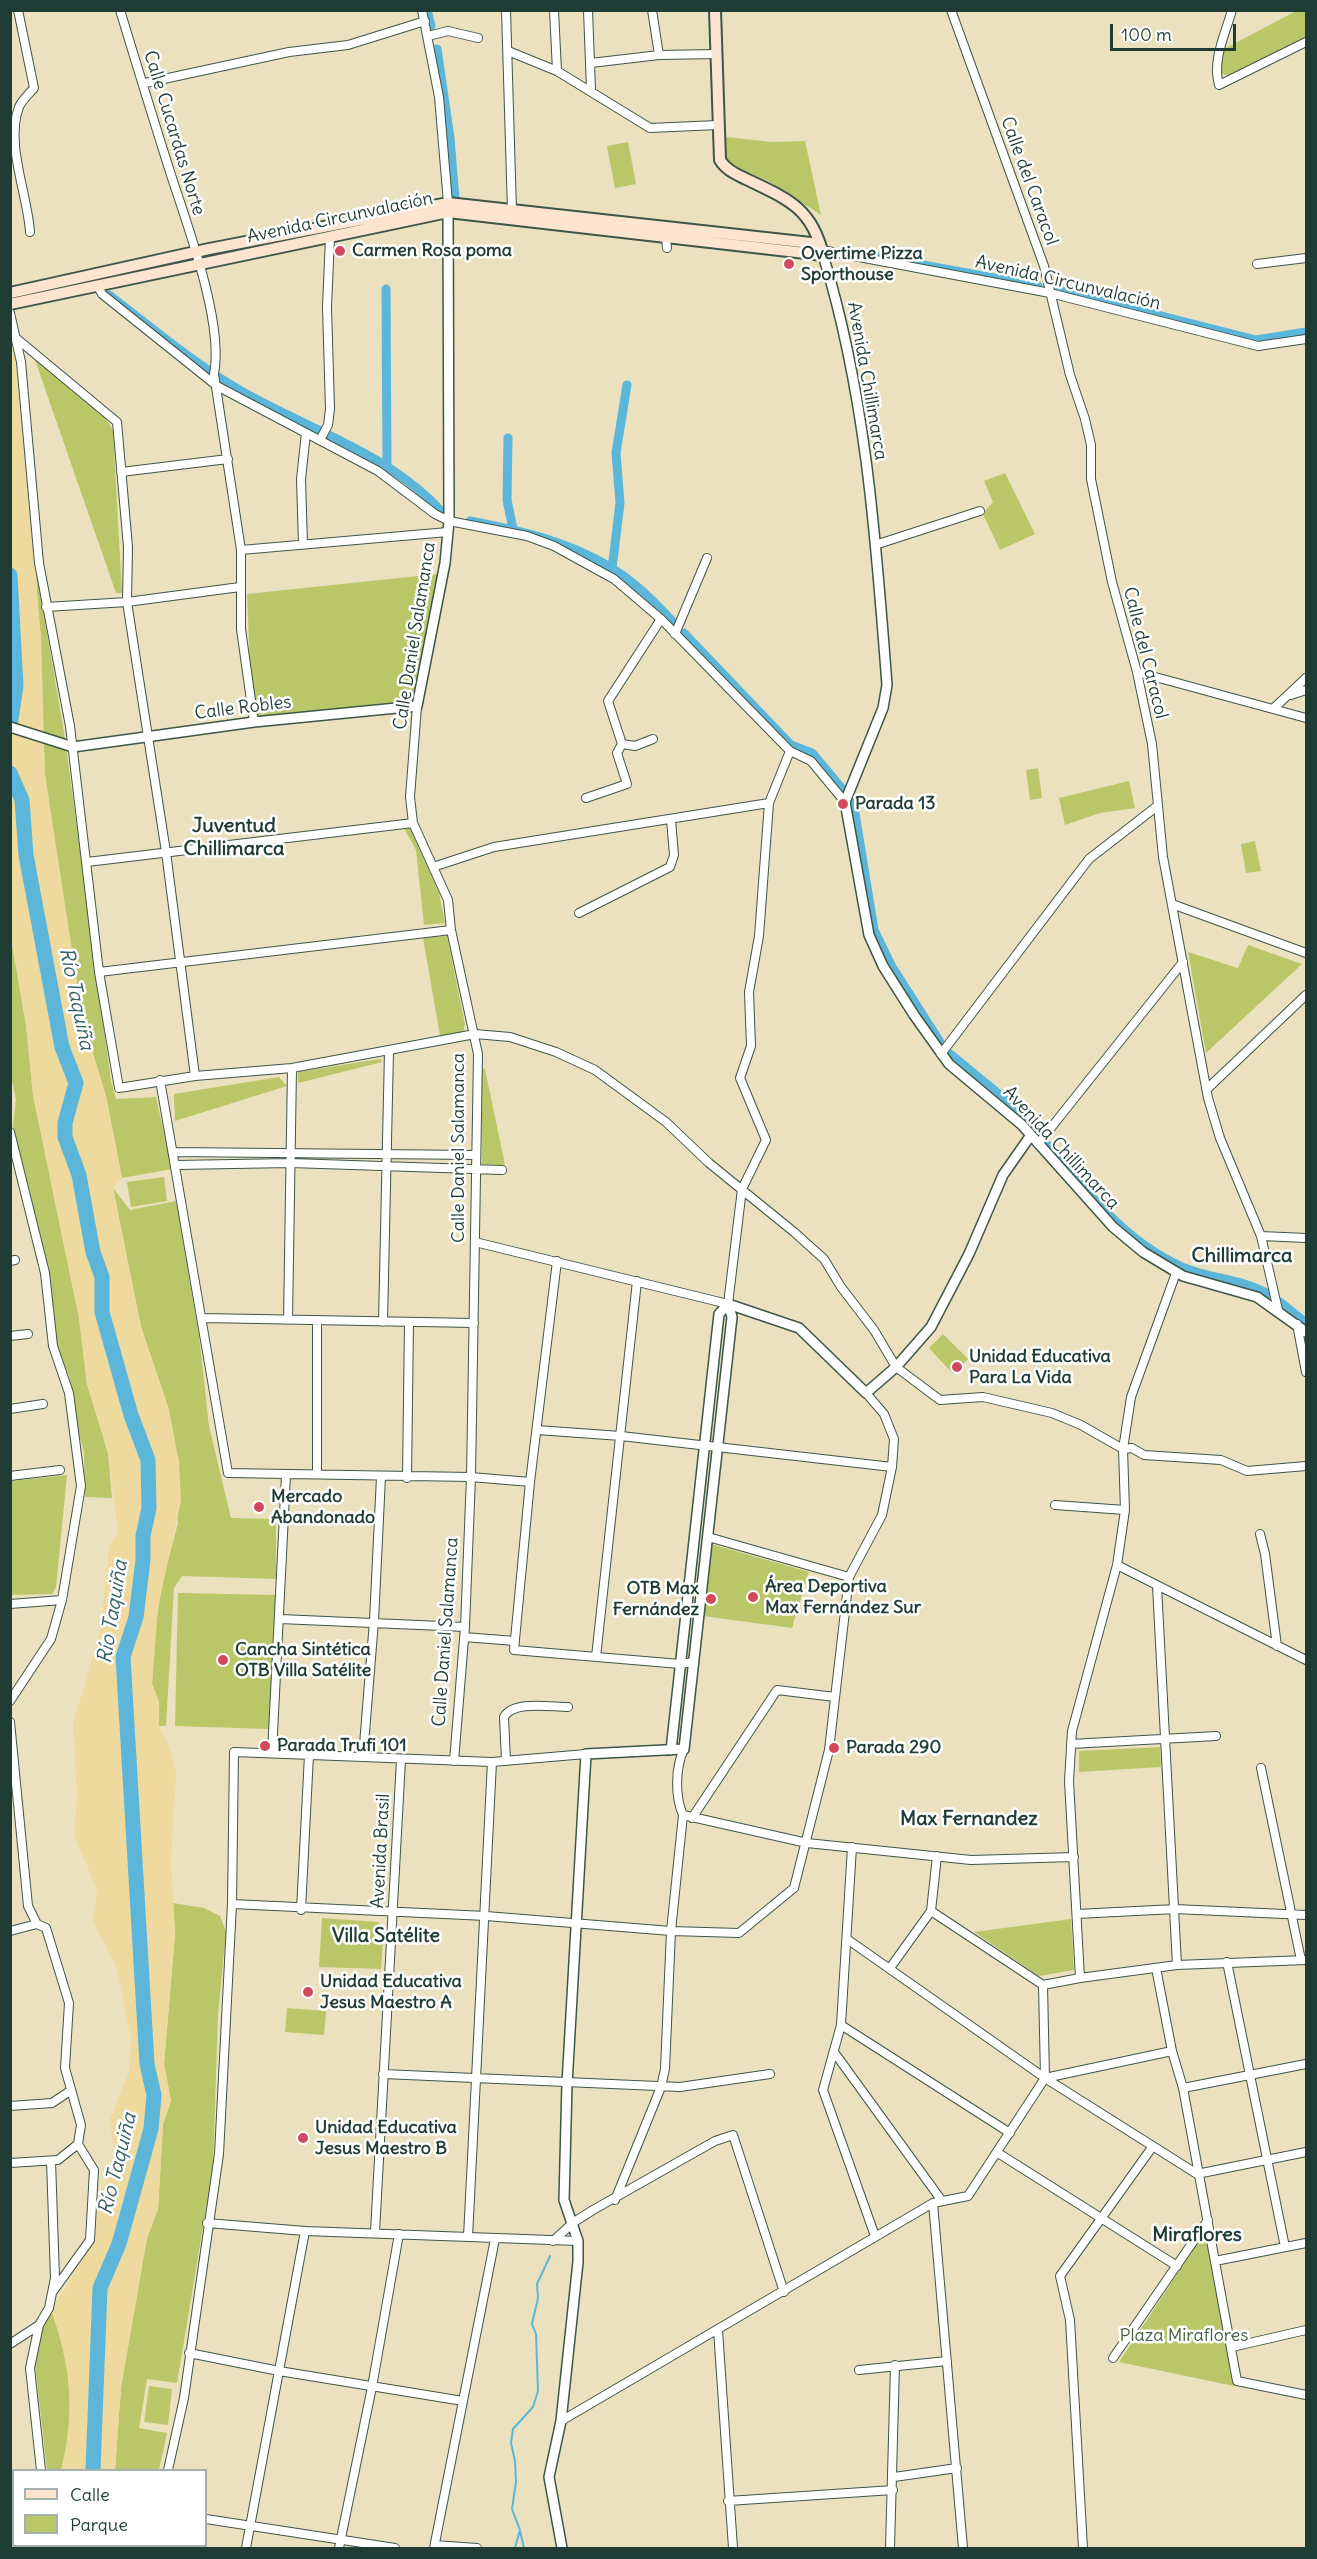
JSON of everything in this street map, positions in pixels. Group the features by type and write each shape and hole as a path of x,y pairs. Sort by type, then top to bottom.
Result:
{"main road":[{"name":"Avenida Chillimarca","path":"716,10 720,160 726,168 778,194 802,210 814,226 822,250"},
{"name":"Avenida Circunvalación","path":"10,293 196,252 448,208 512,211 822,250"},
{"name":"Avenida Circunvalación","path":"10,304 330,237 448,208 666,243 822,250"}],"street":[{"path":"18,10 34,88 19,106 16,125 18,178 29,213 30,232"},
{"name":"Calle Cucardas Norte","path":"120,10 200,264 217,360 214,374 241,550 242,629 254,722"},
{"name":"Calle Daniel Salamanca","path":"422,10 439,97 448,208 449,521 427,666 417,706 410,797 413,823 448,900 451,930 478,1054 471,1477 465,1627 454,1761"},
{"path":"506,10 512,211"},
{"path":"554,10 557,71"},
{"path":"588,10 591,90"},
{"path":"652,10 659,55"},
{"name":"Calle del Caracol","path":"951,10 1044,266 1070,375 1085,419 1091,445 1091,478 1112,582 1137,672 1152,744 1156,807 1207,1089 1220,1138 1261,1236 1278,1310"},
{"path":"1232,10 1215,71 1219,85 1306,42"},
{"path":"145,83 290,52 348,45 425,21"},
{"path":"428,36 448,31 478,38"},
{"path":"508,51 557,71 654,129 718,125"},
{"path":"591,63 659,55 717,54"},
{"path":"320,440 328,425 330,409 327,307 330,237"},
{"name":"Avenida Circunvalación","path":"822,250 1050,293 1258,346 1306,339"},
{"name":"Avenida Chillimarca","path":"822,250 843,326 871,497 887,685 883,708 845,802"},
{"path":"1257,264 1306,258"},
{"path":"97,285 102,294 217,386 378,471 449,521"},
{"path":"10,313 21,362 39,563 46,607 64,685 99,972 119,1088 160,1080 292,1068 475,1034 510,1037 556,1052 595,1070 666,1122 709,1163 824,1259 841,1287 874,1330 896,1367 940,1400 983,1397 1052,1413 1081,1425 1123,1449 1132,1448 1144,1455 1221,1460 1247,1471 1306,1466"},
{"path":"16,338 117,422 128,547 127,602 166,852 195,1076"},
{"path":"303,544 301,479 306,433"},
{"path":"121,472 228,459"},
{"path":"875,545 980,511"},
{"name":"Avenida Chillimarca","path":"449,521 527,536 554,546 614,579 661,619 790,751 811,761 845,802 869,935 889,976 949,1064 990,1095 1031,1135 1113,1227 1143,1252 1176,1273 1244,1291 1278,1310 1306,1332"},
{"path":"241,550 448,532"},
{"path":"675,634 707,558"},
{"path":"46,607 127,602 240,587"},
{"path":"586,798 627,784 617,753 622,744 608,701 661,619"},
{"path":"1137,672 1306,718"},
{"path":"1274,708 1306,678"},
{"path":"1287,696 1306,690"},
{"name":"Calle Robles","path":"73,747 254,722 417,706"},
{"path":"10,727 73,747"},
{"path":"622,744 634,746 653,739"},
{"path":"790,751 769,803 759,936 749,992 751,1046 740,1078 766,1140 742,1189 728,1304 732,1317 708,1537 684,1749 678,1773 679,1806 688,1817 807,1844 971,1860 1074,1857"},
{"path":"434,867 494,847 769,803"},
{"path":"941,1054 1089,859 1156,807"},
{"path":"579,913 670,867 674,855 671,820"},
{"path":"87,862 413,823"},
{"path":"1172,904 1306,952"},
{"path":"99,972 179,960 451,930"},
{"path":"1038,1144 1183,962"},
{"path":"1207,1089 1306,995"},
{"path":"383,1322 389,1051"},
{"path":"288,1320 292,1068"},
{"path":"160,1080 228,1473 407,1478 471,1477 530,1482"},
{"path":"10,1132 45,1273 53,1346 69,1393 81,1486 62,1600 51,1639 10,1701"},
{"path":"866,1393 896,1367 931,1327 969,1254 1003,1175 1031,1135"},
{"path":"174,1152 476,1155"},
{"path":"176,1165 291,1163 502,1170"},
{"path":"1261,1236 1306,1238"},
{"path":"232,1905 393,1914 486,1916 578,1925 739,1933 794,1888 830,1750 849,1576 882,1515 892,1467 894,1439 884,1414 816,1341 799,1328 728,1304 557,1260 475,1242"},
{"path":"557,1260 530,1482 514,1650 680,1664 694,1662"},
{"path":"1080,1978 1069,1781 1072,1731 1118,1565 1125,1510 1123,1449 1131,1398 1176,1273"},
{"path":"596,1657 637,1281"},
{"path":"671,1750 719,1314 728,1304"},
{"path":"203,1318 474,1323"},
{"path":"317,1320 317,1474"},
{"path":"407,1478 409,1322"},
{"path":"1297,1324 1306,1372"},
{"path":"10,1336 28,1334"},
{"path":"10,1409 43,1404"},
{"path":"537,1430 704,1444 892,1467"},
{"path":"10,1476 60,1470"},
{"path":"272,1753 286,1475"},
{"path":"363,1757 374,1621 381,1477"},
{"path":"1055,1505 1125,1510"},
{"path":"1260,1534 1278,1646"},
{"path":"708,1537 849,1576"},
{"path":"1118,1565 1306,1660"},
{"path":"1157,1586 1177,1965"},
{"path":"10,1604 62,1600"},
{"path":"280,1619 374,1621 465,1627"},
{"path":"464,1637 515,1641"},
{"path":"615,2200 629,2160 661,2087 665,2069 671,1931 688,1817 777,1689 835,1697"},
{"path":"506,1761 504,1717 507,1711 516,1707 568,1707"},
{"path":"10,1722 28,1906 37,1924 45,1928 69,2003 65,2068 81,2125 78,2144 94,2170 90,2240 51,2295"},
{"path":"1071,1744 1216,1736"},
{"path":"168,2469 184,2398 207,2223 219,2154 232,1905 234,1752 492,1762 684,1749"},
{"path":"562,2548 549,2476 561,2421 578,2241 574,2222 564,2200 567,2084 578,1925 586,1754"},
{"path":"301,1910 309,1755"},
{"name":"Avenida Brasil","path":"375,2232 401,1760"},
{"path":"468,2237 478,2078 492,1762"},
{"path":"930,1911 1043,1985 1177,1965 1304,1960 1261,1768"},
{"path":"852,1847 841,2025 823,2090 875,2236"},
{"path":"890,1968 930,1911 937,1856"},
{"path":"1077,1914 1175,1909 1306,1915"},
{"path":"10,1931 37,1924"},
{"path":"847,1939 1045,2078 1197,2174 1306,2152"},
{"path":"1227,1962 1285,2247"},
{"path":"1156,1968 1172,2051 1183,2088 1197,2174 1208,2220 1237,2381 1306,2395"},
{"path":"561,2421 933,2203 968,2196 1045,2078 1043,1985"},
{"path":"841,2025 1010,2133"},
{"path":"1045,2078 1172,2051"},
{"path":"834,2052 942,2201"},
{"path":"1183,2088 1306,2064"},
{"path":"383,2074 661,2087 680,2087 770,2074"},
{"path":"10,2106 52,2103 70,2091"},
{"path":"553,2241 574,2222 715,2140 733,2135 784,2292"},
{"path":"10,2163 58,2160 78,2144"},
{"path":"1083,2548 1070,2320 1060,2276 1153,2146"},
{"path":"998,2153 1177,2266"},
{"path":"41,2469 30,2368 39,2325 49,2308 55,2278 51,2161"},
{"path":"933,2203 963,2548"},
{"path":"1113,2358 1208,2220"},
{"path":"207,2223 305,2231 578,2241"},
{"path":"246,2548 305,2231"},
{"path":"340,2544 372,2387 399,2234"},
{"path":"477,2548 435,2547 495,2239"},
{"path":"1215,2261 1306,2243"},
{"path":"10,2344 39,2325"},
{"path":"718,2330 733,2548"},
{"path":"1232,2347 1306,2330"},
{"path":"189,2353 279,2371 463,2401"},
{"path":"859,2370 947,2361"},
{"path":"890,2548 894,2477 895,2365"},
{"path":"894,2477 957,2468"},
{"path":"728,2501 893,2490"},
{"path":"207,2519 340,2544 395,2548"}],"green space":[{"path":"1296,11 1304,11 1306,14 1306,37 1231,76 1222,74 1219,62 1224,49"},
{"path":"726,137 772,142 805,141 821,215 770,182 730,164 726,156"},
{"path":"628,142 636,184 615,188 607,146"},
{"path":"34,357 88,400 113,430 122,593 116,593"},
{"path":"1005,473 1035,534 1000,550 983,514 993,502 984,481"},
{"path":"36,569 64,732 111,1081 116,1099 156,1097 172,1169 122,1178 106,1096 83,1021 45,774"},
{"path":"437,574 420,678 414,700 257,717 250,665 247,594"},
{"path":"1038,768 1042,798 1030,800 1026,770"},
{"path":"1129,781 1135,808 1100,813 1065,825 1059,798"},
{"path":"404,828 410,828 439,893 445,923 424,925 416,850"},
{"path":"1255,841 1261,871 1246,873 1241,844"},
{"path":"10,933 26,1025 33,1095 79,1318 87,1384 108,1453 112,1498 85,1497 84,1451 78,1431 70,1378 55,1343 49,1269 13,1125 16,1100 10,1071"},
{"path":"447,936 465,1024 463,1032 440,1036 423,937"},
{"path":"1248,945 1302,964 1206,1053 1188,952 1238,968"},
{"path":"380,1059 382,1062 298,1083 298,1072"},
{"path":"482,1068 485,1069 505,1165 482,1164"},
{"path":"279,1077 287,1086 175,1121 174,1094"},
{"path":"164,1177 167,1201 131,1207 127,1182"},
{"path":"113,1188 130,1210 176,1201 199,1335 209,1426 231,1518 276,1519 276,1579 182,1576 174,1588 166,1726 159,1726 159,1702 152,1684 154,1635 163,1580 178,1523 169,1410 141,1327"},
{"path":"943,1334 968,1359 953,1374 929,1348"},
{"path":"67,1475 56,1587 52,1594 11,1595 11,1481"},
{"name":"Área Deportiva Max Fernández Sur","path":"711,1544 809,1572 792,1628 703,1616"},
{"name":"Cancha Sintética OTB Villa Satélite","path":"178,1593 277,1595 270,1729 175,1726"},
{"path":"1160,1747 1161,1767 1079,1772 1079,1751"},
{"path":"173,1903 204,1908 220,1916 226,1932 218,2015 213,2167 177,2383 147,2379 139,2428 167,2433 159,2469 115,2469 121,2387 147,2238 158,2209 163,2124 171,2101 164,2064 175,1934"},
{"path":"322,1918 378,1922 384,1927 381,1969 319,1967"},
{"path":"1071,1919 1074,1970 1039,1976 974,1932"},
{"path":"287,2008 326,2011 324,2035 285,2032"},
{"name":"Plaza Miraflores","path":"1205,2232 1234,2386 1119,2362"},
{"path":"51,2310 67,2370 69,2429 61,2469 47,2469 35,2364 43,2323"},
{"path":"149,2386 172,2389 168,2425 144,2422"}],"sand":[{"path":"10,339 14,347 41,636 45,775 83,1021 106,1096 122,1178 113,1188 141,1327 169,1410 179,1462 181,1501 158,1607 152,1684 159,1702 159,1726 170,1748 176,1772 171,1860 175,1934 164,2064 171,2101 163,2124 158,2209 147,2238 121,2387 115,2469 61,2469 69,2429 69,2389 63,2350 51,2310 95,2240 98,2203 114,2153 110,2120 129,2071 131,2040 117,1968 93,1922 97,1890 74,1835 77,1796 73,1723 100,1633 109,1547 118,1531 108,1453 87,1384 79,1318 33,1095 26,1025 11,933"}],"waterway":[{"path":"427,10 431,26"},
{"path":"437,49 450,138 455,199"},
{"path":"846,251 1038,286"},
{"path":"386,289 387,468"},
{"path":"1055,289 1256,340 1306,332"},
{"path":"109,295 220,378 391,469 417,488 440,510"},
{"path":"612,569 620,503 616,453 627,385"},
{"path":"508,438 507,500 513,529"},
{"path":"470,521 529,534 587,554 629,580 677,626"},
{"name":"Río Taquiña","path":"10,575 16,686 10,726"},
{"path":"684,633 791,745 812,753 843,790"},
{"name":"Río Taquiña","path":"10,773 22,800 26,855 62,1047 76,1083 65,1123 65,1137 79,1175 93,1252 102,1277 102,1312 131,1415 148,1460 149,1508 143,1536 143,1560 136,1617 123,1657 147,2064 154,2095 151,2129 119,2244 100,2288 93,2469"},
{"path":"853,801 874,930 892,967 940,1042"},
{"path":"950,1054 1000,1095 1037,1133"},
{"path":"1045,1142 1106,1212 1141,1243 1180,1266 1246,1285 1268,1294"},
{"path":"1280,1302 1306,1323"},
{"path":"515,2548 520,2530 512,2509 516,2482 511,2443 513,2429 533,2407 538,2391 536,2334 532,2324 538,2298 537,2284 550,2256"},
{"path":"520,2531 524,2548"}],"place":[{"name":"Carmen Rosa poma","path":"340,251"},
{"name":"Overtime Pizza Sporthouse","path":"789,264"},
{"name":"Parada 13","path":"843,804"},
{"name":"Unidad Educativa Para La Vida","path":"957,1367"},
{"name":"Mercado Abandonado","path":"259,1507"},
{"name":"Área Deportiva Max Fernández Sur","path":"753,1597"},
{"name":"OTB Max Fernández","path":"711,1599"},
{"name":"Cancha Sintética OTB Villa Satélite","path":"223,1660"},
{"name":"Parada Trufi 101","path":"265,1746"},
{"name":"Parada 290","path":"834,1748"},
{"name":"Unidad Educativa Jesus Maestro A","path":"308,1992"},
{"name":"Unidad Educativa Jesus Maestro B","path":"303,2138"}],"district":[{"name":"Juventud Chillimarca","path":"234,838"},
{"name":"Chillimarca","path":"1242,1256"},
{"name":"Max Fernandez","path":"969,1819"},
{"name":"Villa Satélite","path":"386,1936"},
{"name":"Miraflores","path":"1197,2235"}]}
